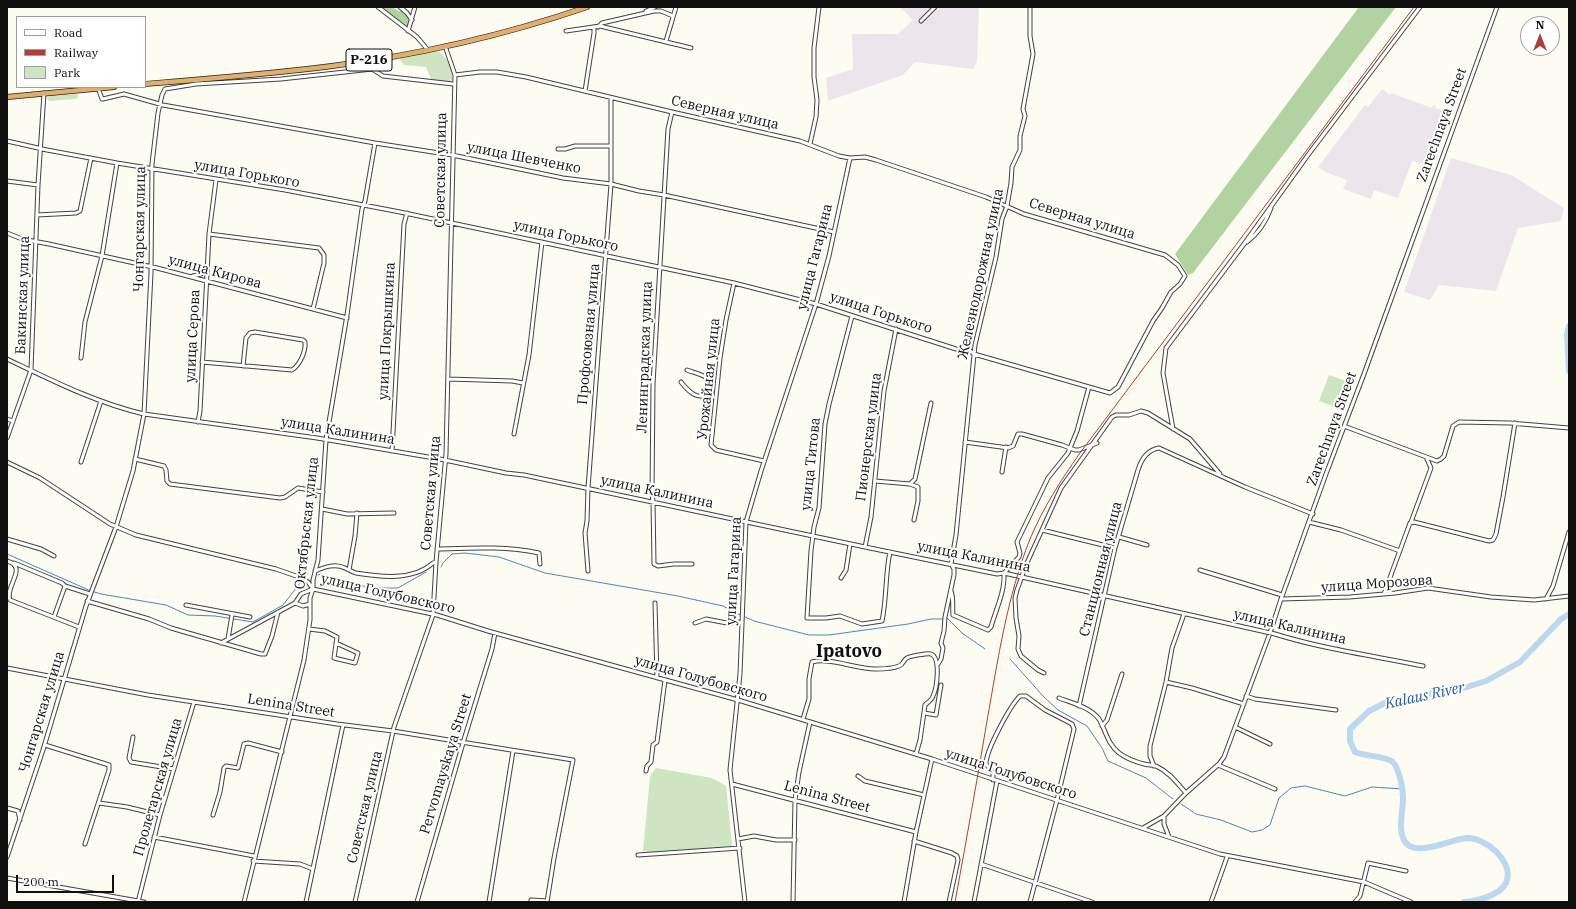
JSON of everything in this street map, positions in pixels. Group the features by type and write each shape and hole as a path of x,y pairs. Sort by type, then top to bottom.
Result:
{"highway":[{"name":"Р-216","path":"146,84 323,67 428,50 530,24 587,7"},
{"path":"7,97 98,88"}],"street":[{"path":"378,7 421,41 428,50"},
{"path":"400,7 412,20"},
{"path":"408,30 416,7"},
{"path":"639,14 655,7"},
{"path":"666,41 676,7"},
{"path":"810,144 816,117 817,100 814,57 819,7"},
{"path":"921,21 935,7"},
{"name":"Железнодорожная улица","path":"938,664 941,659 943,648 941,643 954,569 951,564 955,547 974,354 996,254 999,233 1007,206 1012,167 1020,150 1020,136 1024,116 1024,104 1033,54 1030,36 1030,7"},
{"path":"1173,429 1163,373 1166,348 1244,244 1255,236 1263,225 1273,204 1420,7"},
{"name":"Zarechnaya Street","path":"1143,828 1164,816 1186,793 1218,765 1224,757 1497,7"},
{"path":"598,27 602,23 654,11 660,11 673,16"},
{"path":"585,91 594,27"},
{"path":"566,31 598,27 666,41 691,48"},
{"path":"444,46 455,75"},
{"name":"Чонгарская улица","path":"7,857 20,821 89,595 116,527 136,459 144,414 151,267 153,169 158,113 165,89 196,84 273,80 363,70 372,70 383,76 453,84"},
{"name":"Северная улица","path":"455,75 480,72 497,72 526,77 810,144 827,152 850,158 860,157 876,160 986,197 1024,214 1169,257 1181,269 1185,276 1180,284 1171,292 1153,321 1118,387 1110,393"},
{"name":"Советская улица","path":"354,902 393,732 433,615 437,549 446,461 453,84 455,75"},
{"name":"улица Шевченко","path":"98,88 102,99 124,94 160,104 375,143 452,155 564,178 611,184 834,232"},
{"name":"Бакинская улица","path":"7,438 31,370 38,185 44,93"},
{"name":"Профсоюзная улица","path":"588,571 585,533 607,256 611,184 611,98"},
{"name":"Ленинградская улица","path":"672,112 668,128 653,384 652,493 654,565 658,566 680,563 692,564"},
{"name":"улица Горького","path":"7,141 117,163 278,189 407,213 734,283 816,304 956,348 969,350 974,354 1110,393"},
{"name":"Октябрьская улица","path":"244,902 254,856 282,752 304,660 309,629 310,598 318,560 326,440 347,318 363,205 375,143"},
{"path":"558,149 575,146 611,146"},
{"path":"37,215 76,214 80,212 91,158"},
{"name":"улица Гагарина","path":"745,902 730,770 740,674 746,522 764,461 816,304 834,232 850,158"},
{"path":"81,358 86,322 102,256 117,163"},
{"path":"7,180 38,185"},
{"name":"улица Серова","path":"198,422 209,234 216,180"},
{"name":"улица Покрышкина","path":"392,451 404,224 407,213"},
{"name":"улица Кирова","path":"7,233 36,242 191,276 347,318"},
{"path":"209,234 319,248 324,255 324,263 313,309"},
{"path":"514,434 529,355 542,242"},
{"path":"191,276 201,274 207,269"},
{"name":"Урожайная улица","path":"734,283 726,320 714,397 710,438 711,447 716,450 764,461"},
{"name":"улица Титова","path":"852,316 825,424 819,508 813,535 807,618 840,616 862,624 882,621 885,608 887,564 890,552"},
{"name":"Пионерская улица","path":"865,547 871,517 884,391 896,329"},
{"path":"202,362 243,366 292,370 296,367 303,354 305,342 303,340 262,333 250,333 246,338 243,366"},
{"name":"улица Калинина","path":"7,359 102,401 144,414 326,440 588,488 850,544 997,574 1004,573 1270,633 1308,643 1423,666"},
{"path":"687,370 708,378 718,378"},
{"path":"681,382 691,394 702,398 714,397 711,392 711,382 708,378"},
{"path":"448,380 512,381 523,383"},
{"path":"951,591 953,597 953,615 988,630 991,627 1001,597 1004,573 1019,557 1020,553 1017,542 1021,531 1048,478 1068,453 1079,425 1089,387"},
{"path":"82,462 102,401"},
{"path":"910,484 915,479 930,403"},
{"path":"1044,673 1021,656 1018,649 1015,598 1023,578 1026,565 1061,488 1112,417 1116,415 1129,415 1141,411 1148,413 1190,439 1221,476 1313,514"},
{"path":"7,419 13,421"},
{"path":"1344,426 1435,460 1442,458 1445,453 1453,426 1457,422 1516,423 1569,428"},
{"path":"1410,523 1489,541 1493,540 1496,534 1516,423"},
{"path":"965,442 1006,448 1013,446 1018,434 1022,434 1079,450 1097,443"},
{"path":"1002,472 1006,448"},
{"name":"Станционная улица","path":"1079,706 1115,548 1140,463 1150,451 1159,448 1221,476"},
{"path":"1384,594 1430,469 1430,464 1425,457"},
{"path":"136,459 164,466 167,481 170,484 280,498 285,497 298,488 323,492"},
{"name":"улица Голубовского","path":"7,462 40,478 116,527 136,535 288,573 305,580 313,589 433,615 738,700 932,759 1227,857 1364,882 1411,902"},
{"path":"875,481 910,484 918,487 919,493 914,520"},
{"path":"322,509 347,514 394,513"},
{"path":"349,570 355,536 357,513"},
{"path":"1309,522 1341,530 1400,551"},
{"path":"1042,530 1115,548"},
{"path":"1546,599 1553,586 1569,532"},
{"path":"1118,537 1148,545"},
{"path":"7,539 41,549 54,556"},
{"path":"841,578 846,570 850,544"},
{"path":"437,549 477,547 526,550 538,553 540,564"},
{"path":"7,560 89,595"},
{"path":"12,562 15,565 16,572 9,594 10,600 79,627"},
{"path":"315,571 329,566 345,568 370,576 408,576 426,569 433,562 436,562"},
{"path":"345,568 350,564"},
{"path":"1200,570 1282,595"},
{"path":"54,617 65,586"},
{"name":"улица Морозова","path":"1281,599 1311,599 1384,594 1428,588 1491,597 1546,599 1569,596"},
{"path":"221,643 278,612 295,602 301,594 313,589"},
{"path":"87,602 149,619 171,628 261,654 265,654 269,648 278,612"},
{"path":"295,602 303,606 310,604"},
{"path":"655,603 657,678"},
{"path":"186,605 250,617"},
{"path":"228,639 232,614"},
{"path":"1154,766 1150,756 1150,746 1174,642 1184,614"},
{"path":"695,623 706,619 727,623 742,620"},
{"path":"309,629 325,631 337,637 336,643 334,658 356,663 358,653 336,643"},
{"name":"Pervomayskaya Street","path":"417,902 492,649 495,633"},
{"path":"803,719 809,699 809,679 812,662 826,661 859,668 877,669 900,666 908,657 926,653 935,656 938,664 933,698 925,705 920,740 916,754"},
{"name":"Lenina Street","path":"7,668 148,695 573,760 547,902"},
{"path":"1102,726 1107,720 1122,674"},
{"path":"646,771 647,766 651,762 653,745 657,742 665,680"},
{"path":"1166,682 1199,690 1244,704"},
{"path":"924,713 936,715 941,685"},
{"path":"974,902 995,780 993,773 986,764 987,758 1000,725 1020,696 1026,696 1045,710 1069,722 1074,729 1030,902"},
{"path":"1246,696 1255,699 1336,710"},
{"path":"933,698 939,699"},
{"path":"1059,698 1093,712 1099,719 1107,738 1118,752 1142,764 1154,766 1176,780 1186,793"},
{"name":"Пролетарская улица","path":"138,901 160,815 194,702"},
{"path":"794,902 795,800 799,772 810,722"},
{"path":"306,902 344,725"},
{"path":"1235,727 1270,744"},
{"path":"132,737 129,759 131,762 174,770"},
{"path":"213,815 220,792 224,768 226,766 238,768 244,744 248,743 282,752"},
{"path":"44,744 108,765 109,769 85,844"},
{"path":"489,902 513,751"},
{"path":"1142,764 1148,760 1150,756"},
{"path":"904,902 914,841 932,759"},
{"path":"1218,765 1275,789"},
{"path":"858,776 865,781 924,795"},
{"name":"Lenina Street","path":"732,784 916,832"},
{"path":"98,803 127,807 160,815"},
{"path":"7,808 18,812 20,821"},
{"path":"1164,816 1164,824 1169,837"},
{"path":"738,839 754,836 776,840 795,840"},
{"path":"154,837 254,856"},
{"path":"914,841 957,856 958,860 949,902"},
{"path":"638,855 740,848"},
{"path":"1211,902 1227,857"},
{"path":"253,861 300,864 313,869"},
{"path":"1355,902 1360,896 1368,863 1406,871"},
{"path":"981,864 1092,902"},
{"path":"7,878 144,902"},
{"path":"531,902 531,900 547,902"}],"shaded area":[{"path":"900,7 979,7 977,62 973,69 915,62 903,75 828,101 826,78 853,69 852,34 898,34 913,20"},
{"path":"1382,89 1390,95 1391,93 1432,108 1433,105 1436,106 1435,108 1444,111 1424,164 1412,161 1398,198 1374,190 1371,199 1343,189 1347,180 1325,172 1318,167 1365,105 1368,107"},
{"path":"1451,158 1511,175 1564,208 1561,221 1518,228 1496,291 1439,285 1430,300 1404,292"}],"green space":[{"path":"381,7 393,7 398,11 402,11 410,19 409,26 407,26"},
{"path":"1359,7 1396,7 1193,273 1188,275 1175,254"},
{"path":"434,50 442,54 450,66 452,80 449,82 432,81 426,67 404,65 400,59 401,57"},
{"path":"77,94 79,96 76,99 49,101 47,98 50,96"},
{"path":"1329,375 1352,383 1343,410 1319,401"},
{"path":"656,768 712,778 726,786 732,843 731,847 644,854 647,851 643,851 650,777"}],"waterway":[{"name":"Kalaus River","path":"1569,326 1567,334 1569,371"},
{"path":"441,567 452,554 465,553 499,557 545,573 678,596 723,606 740,615"},
{"path":"7,554 101,594 166,605 188,615 215,616 253,622 283,605 300,583"},
{"path":"318,575 321,574 345,583 375,588 398,588 426,572"},
{"name":"Kalaus River","path":"1464,902 1491,896 1499,891 1505,885 1507,878 1508,871 1505,864 1490,847 1471,838 1460,839 1426,848 1411,847 1406,843 1403,839 1401,828 1403,799 1402,788 1400,776 1396,766 1393,762 1385,758 1355,752 1350,741 1350,729 1369,711 1389,701 1467,687 1486,681 1520,662 1561,619 1569,614"},
{"path":"743,616 754,621 809,635 829,635 908,624 931,619 948,619 962,633 985,649"},
{"path":"1010,659 1043,696 1058,710 1087,726 1102,748 1108,761 1146,778 1173,799"},
{"path":"1181,804 1196,814 1221,820 1252,832 1262,830 1270,825 1279,798 1291,788 1305,786 1345,796 1372,787 1403,789"}],"railway":[{"path":"955,902 1004,628 1022,561 1041,516 1059,484 1080,453 1414,7"}],"district":[{"name":"Ipatovo","path":"849,652"}]}
